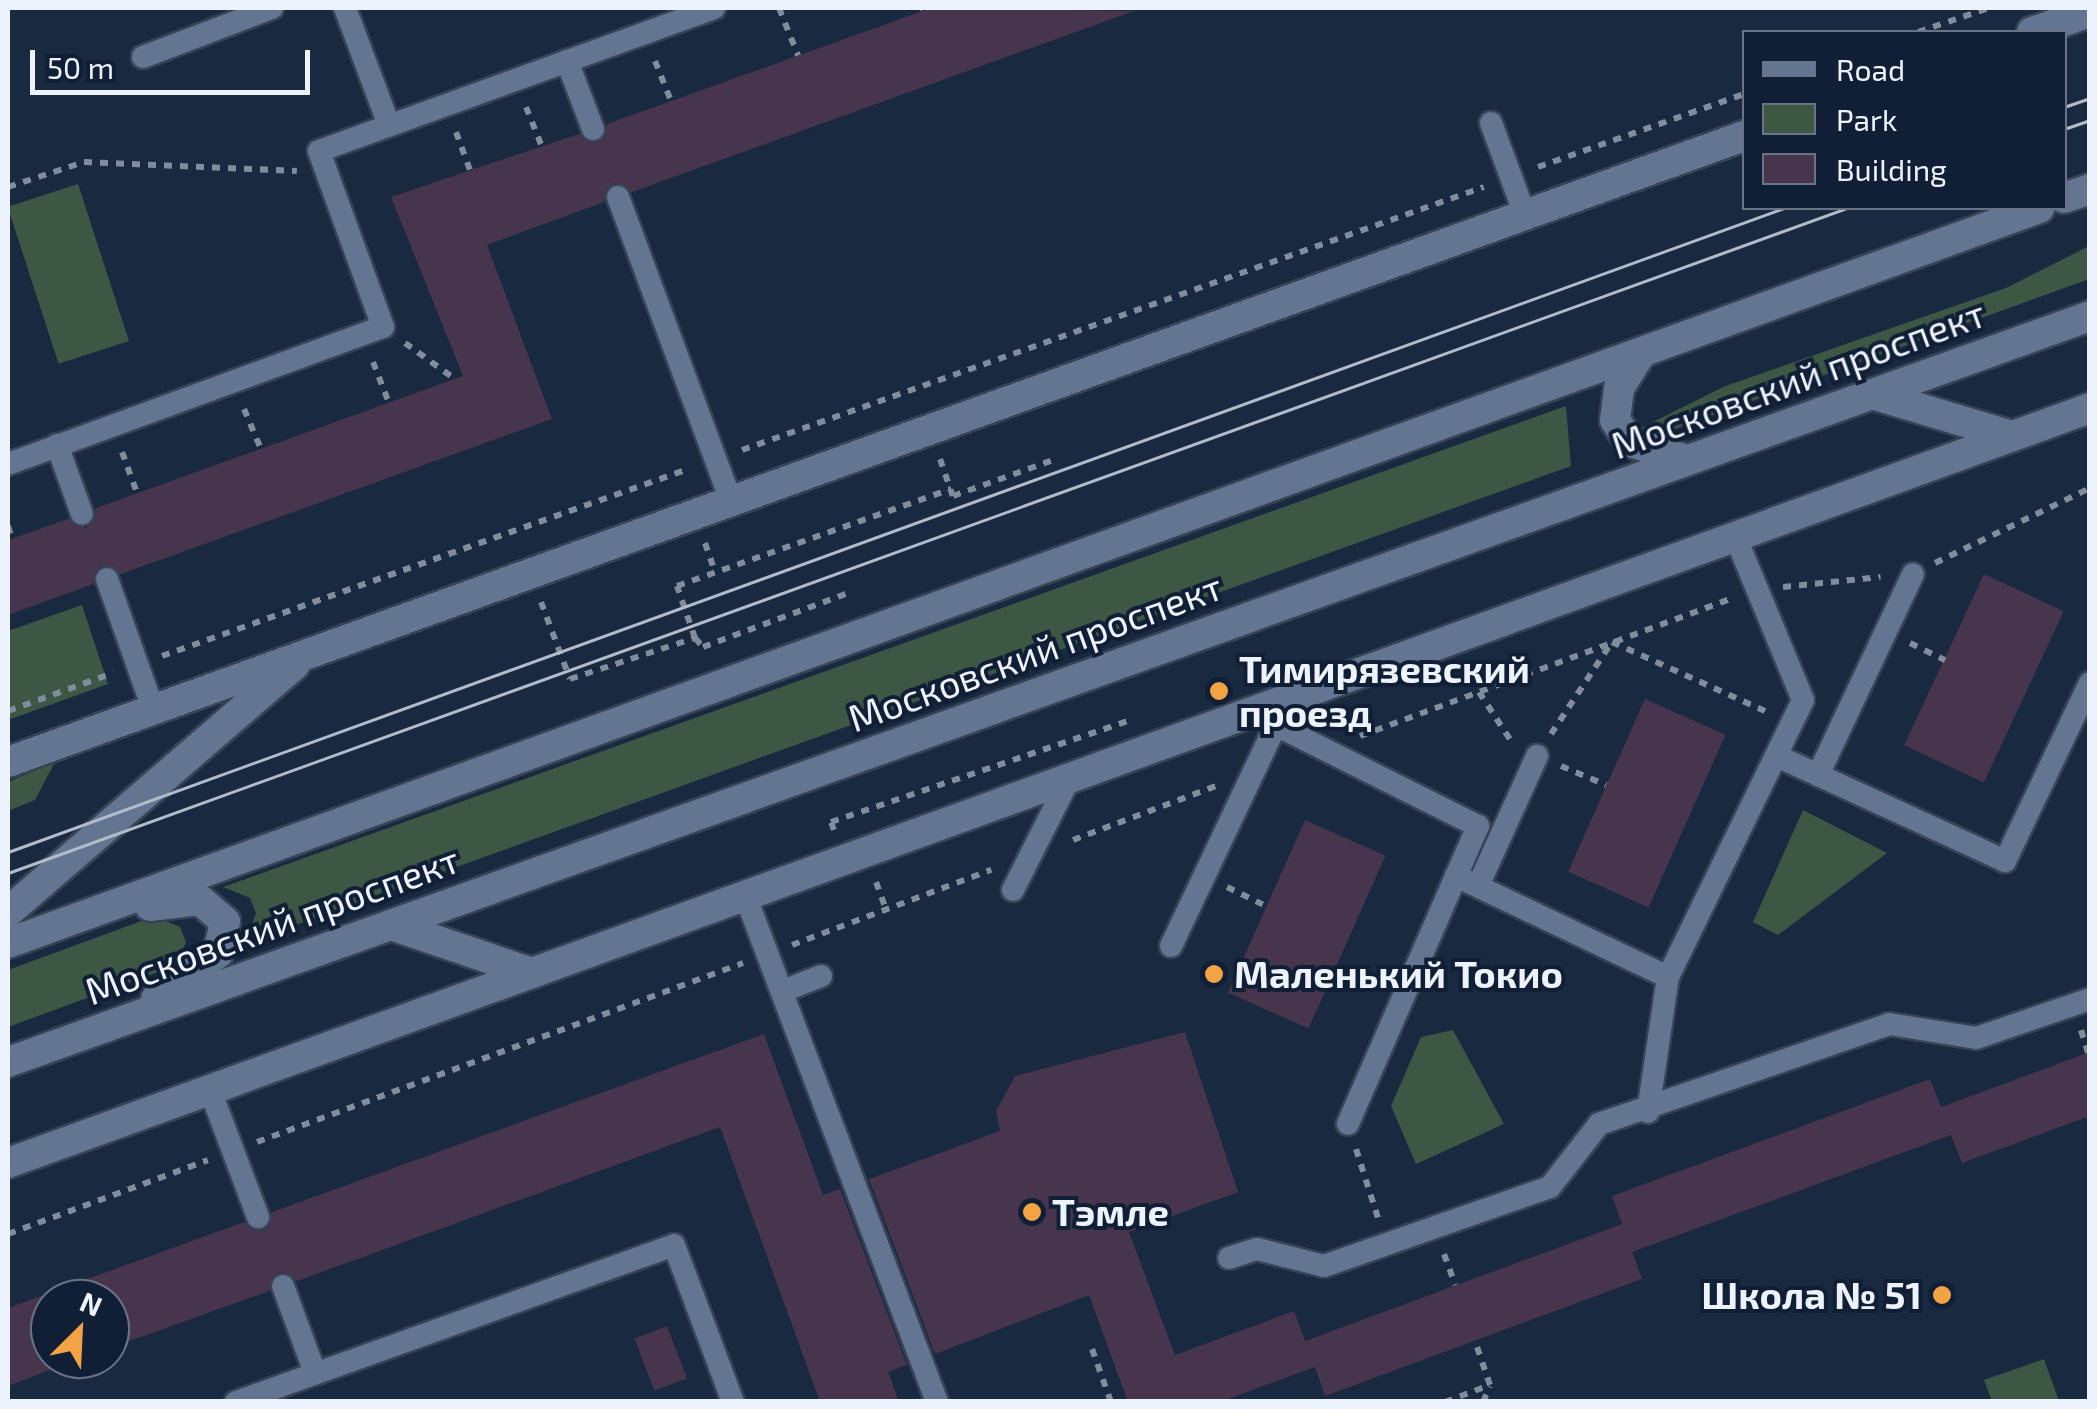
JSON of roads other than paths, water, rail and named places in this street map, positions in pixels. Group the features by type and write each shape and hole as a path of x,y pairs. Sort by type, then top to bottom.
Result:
{"street":[{"path":"2038,30 2090,12"},
{"path":"8,762 1742,137"},
{"name":"Московский проспект","path":"8,943 2032,210"},
{"name":"Московский проспект","path":"8,1062 2090,316"},
{"path":"1642,352 1619,388 1615,420 1630,442 1659,458 1692,460"},
{"path":"1875,394 2012,436"},
{"path":"8,1163 1070,777 1261,722 1735,536 2090,408"},
{"path":"8,912 308,653"},
{"path":"94,912 200,900 225,922 218,952 129,1018"},
{"path":"391,924 532,973"}],"lane":[{"path":"143,58 272,8"},
{"path":"345,8 389,125"},
{"path":"8,464 373,331 319,151 714,8"},
{"path":"567,61 592,130"},
{"path":"1491,123 1525,215"},
{"path":"618,197 731,501"},
{"path":"57,446 82,514"},
{"path":"1648,1112 1668,977 1803,700 1735,536"},
{"path":"1818,775 1913,574"},
{"path":"108,579 152,709"},
{"path":"1777,756 2005,861 2090,683"},
{"path":"1171,946 1254,772 1261,722 1478,826 1348,1124"},
{"path":"1478,886 1537,756"},
{"path":"1013,890 1035,854 1070,777"},
{"path":"1456,876 1668,977"},
{"path":"745,895 937,1402"},
{"path":"783,990 820,976"},
{"path":"1229,1258 1257,1249 1324,1266 1550,1187 1598,1124 1648,1112 1889,1024 1976,1038 2090,998"},
{"path":"210,1090 258,1218"},
{"path":"236,1402 674,1245 733,1402"},
{"path":"283,1286 315,1373"}],"tram line":[{"path":"2067,106 2090,98"},
{"path":"2067,128 2090,120"},
{"path":"8,852 1778,210"},
{"path":"8,873 1841,210"}],"place":[{"name":"Тимирязевский проезд","path":"1219,691"},
{"name":"Маленький Токио","path":"1214,974"},
{"name":"Тэмле","path":"1032,1212"},
{"name":"Школа № 51","path":"1942,1295"}]}
